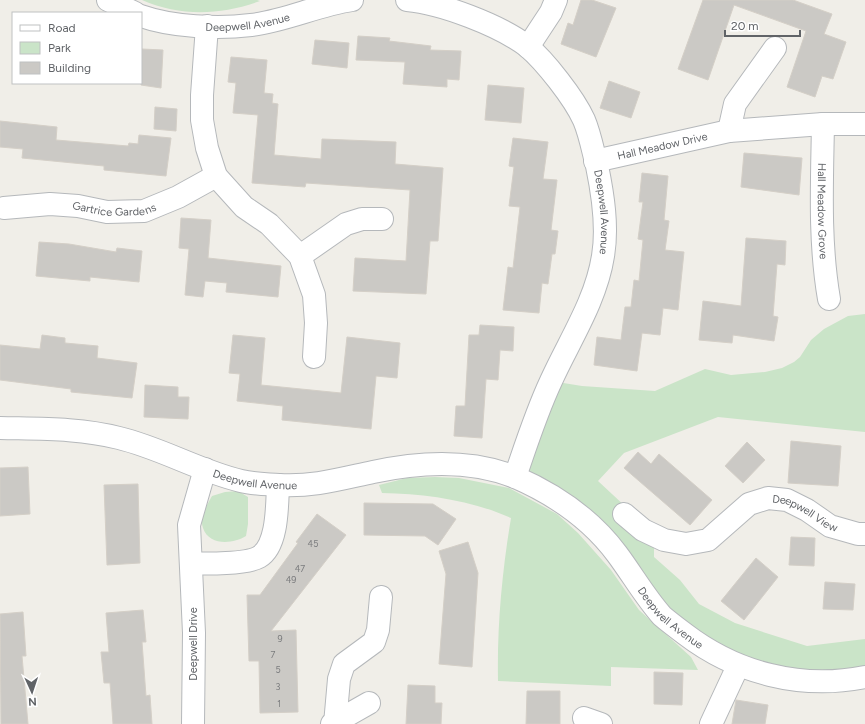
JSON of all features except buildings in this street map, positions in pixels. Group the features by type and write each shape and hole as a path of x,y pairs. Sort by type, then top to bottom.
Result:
{"street":[{"path":"108,0 133,12"},
{"name":"Deepwell Avenue","path":"142,16 170,24 207,26 251,25 333,3 352,0"},
{"name":"Deepwell Avenue","path":"407,0 419,1 474,18 512,36 528,47 556,77 584,120 602,189 604,227 603,256 593,289 580,323 551,381 530,430 515,478"},
{"path":"528,47 551,12 556,0"},
{"path":"207,26 202,95 202,120 207,148 216,176 244,207 268,224 300,256 314,295 316,323 314,357"},
{"path":"729,131 735,104 775,48"},
{"name":"Hall Meadow Drive","path":"595,161 729,131 823,124 865,124"},
{"name":"Hall Meadow Grove","path":"823,124 823,233 825,276 829,299"},
{"name":"Gartrice Gardens","path":"4,208 50,204 78,206 107,212 144,211 178,197 216,176"},
{"path":"300,256 346,224 362,219 382,219"},
{"name":"Deepwell Avenue","path":"0,428 86,430 153,448 205,469 243,482 303,486 329,483 375,472 431,464 471,466 515,478 538,488 578,513 616,553 639,586 664,617 700,645 738,666 776,678 828,682 865,677"},
{"name":"Deepwell Drive","path":"193,724 194,633 189,525 205,469"},
{"path":"191,563 242,561 259,557 269,546 274,532 278,485"},
{"name":"Deepwell View","path":"624,514 643,530 664,540 686,544 708,540 749,504 768,498 787,500 807,510 830,526 858,534 865,534"},
{"path":"335,724 339,679 344,664 374,642 378,630 381,597"},
{"path":"711,724 738,666"},
{"path":"332,724 335,724 369,704"}],"green space":[{"path":"142,0 260,1 231,9 201,12 171,9"},
{"path":"865,314 865,432 718,417 624,453 598,481 654,533 654,557 680,580 699,604 735,623 807,646 865,639 865,677 828,681 700,645 616,553 524,482 551,381 582,386 655,391 705,369 731,375 765,372 782,368 794,362 800,357 811,340 824,329 848,316"},
{"path":"407,478 459,478 509,488 557,514 578,533 611,570 639,610 691,657 698,670 611,667 611,686 498,681 498,640 501,599 511,518 464,502 415,495 382,493 379,485"},
{"path":"238,491 248,497 248,524 246,536 235,541 228,542 216,541 210,538 203,528 202,520 204,511 212,496 225,492"}]}
